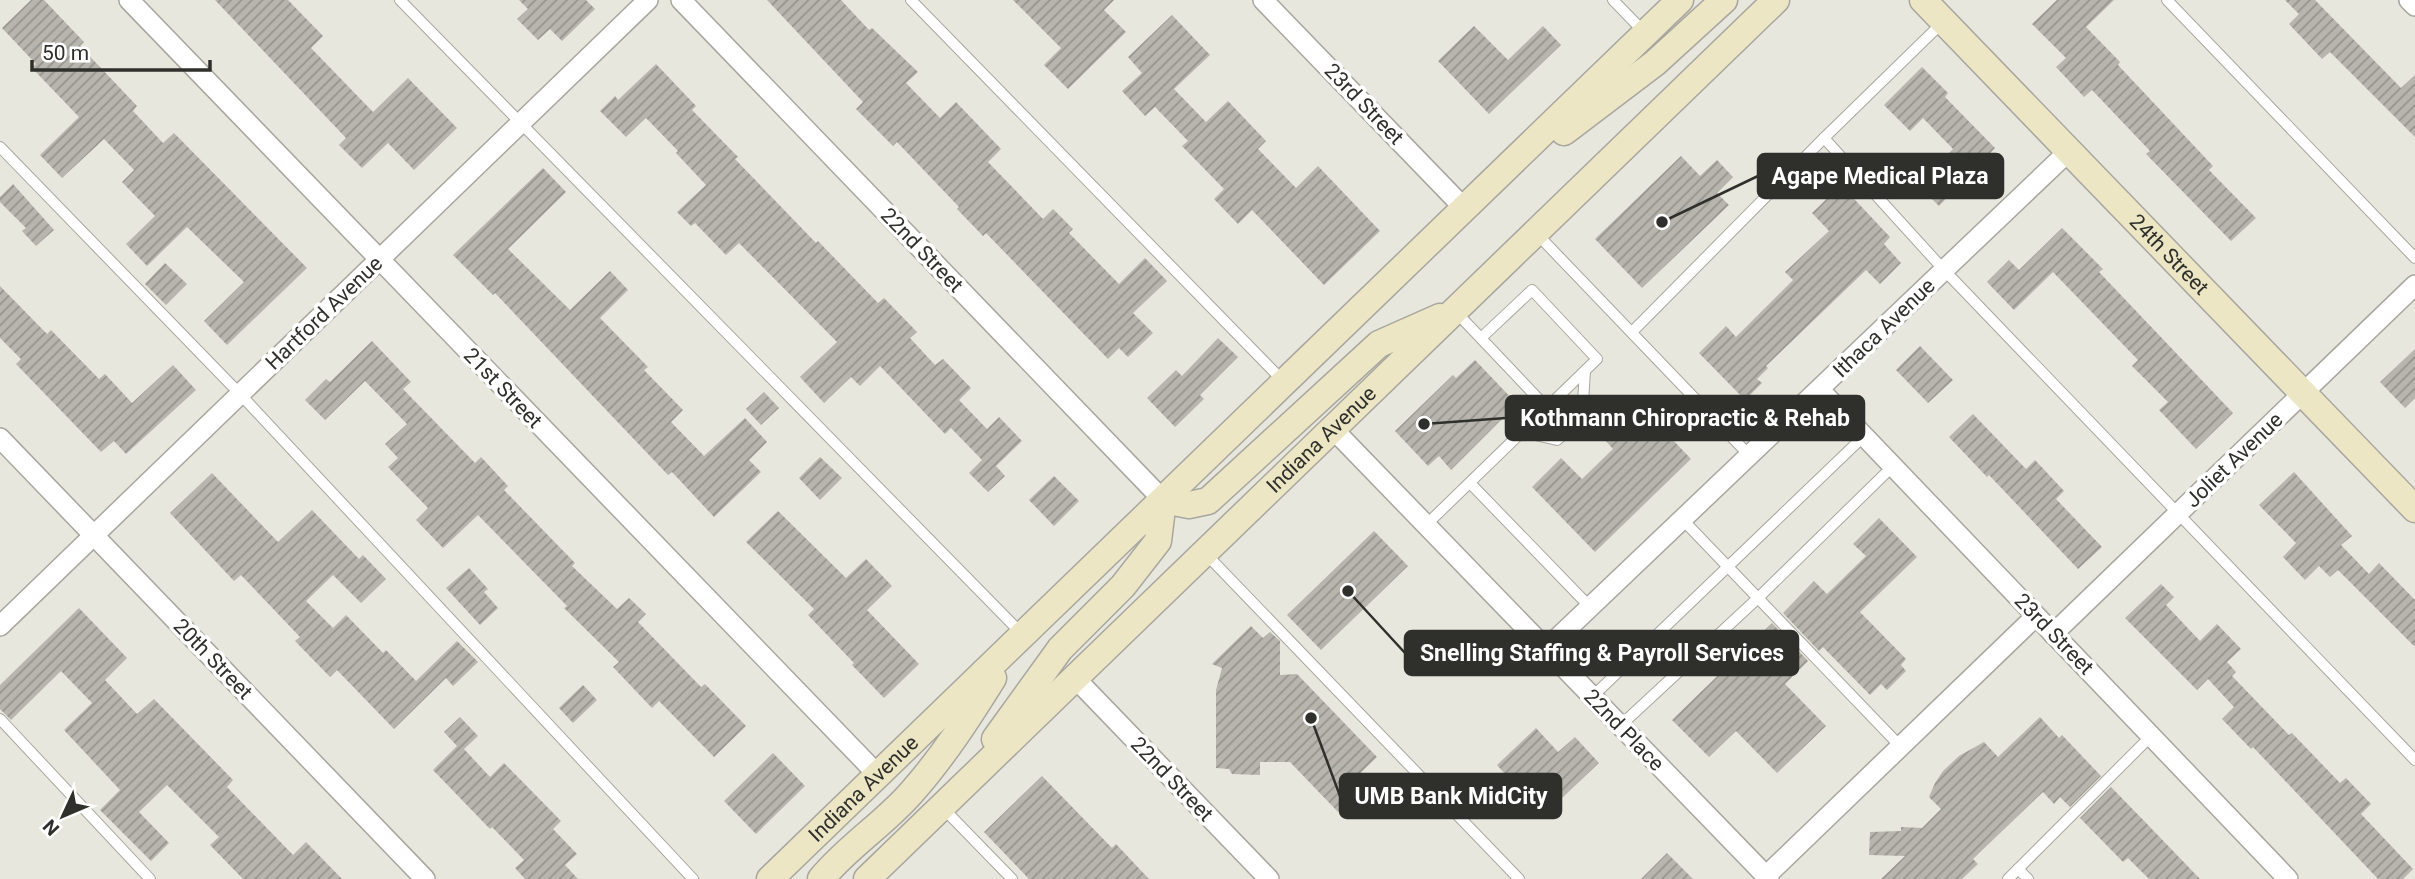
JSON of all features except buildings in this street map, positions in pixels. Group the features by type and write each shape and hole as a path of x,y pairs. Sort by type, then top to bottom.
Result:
{"main road":[{"name":"Indiana Avenue","path":"770,879 1680,0"},
{"path":"1464,208 1655,63 1724,0"},
{"name":"Indiana Avenue","path":"867,879 1776,0"},
{"name":"24th Street","path":"1923,0 2415,509"},
{"path":"949,800 1060,649 1124,586 1158,541 1163,500 1189,505 1208,501 1379,344 1455,311"},
{"path":"821,879 835,862 910,795 952,742 1020,638"}],"street":[{"name":"21st Street","path":"129,0 878,775"},
{"name":"Hartford Avenue","path":"0,626 648,0"},
{"name":"22nd Street","path":"681,0 1163,500"},
{"name":"23rd Street","path":"1263,0 1464,208"},
{"path":"2409,0 2415,6"},
{"name":"Ithaca Avenue","path":"1546,649 2069,152"},
{"name":"Joliet Avenue","path":"2053,634 2415,285"},
{"name":"23rd Street","path":"1819,390 2288,879"},
{"name":"22nd Place","path":"1333,429 1767,878"},
{"name":"20th Street","path":"0,438 425,879"},
{"path":"1767,878 2036,616"},
{"name":"22nd Street","path":"1075,678 1269,879"}],"lane":[{"path":"400,0 1020,638"},
{"path":"911,0 1285,382"},
{"path":"1613,0 1645,34"},
{"path":"2167,0 2415,258"},
{"path":"1632,332 1824,138 1944,22"},
{"path":"1824,138 1944,271 2415,760"},
{"path":"0,147 240,394 693,879"},
{"path":"1536,232 1750,456"},
{"path":"1426,525 1597,359 1532,290 1480,338"},
{"path":"1455,311 1547,408"},
{"path":"1577,422 1582,417 1585,371"},
{"path":"1522,432 1558,440 1564,434"},
{"path":"1592,698 1864,436"},
{"path":"1620,726 1758,598 1893,467"},
{"path":"1470,483 1590,607"},
{"path":"1682,519 1901,747"},
{"path":"1205,552 1519,879"},
{"path":"0,719 150,879"},
{"path":"2008,879 2151,736"},
{"path":"949,800 1012,879"},
{"path":"2018,869 2028,879"}],"place":[{"name":"Agape Medical Plaza","path":"1662,222"},
{"name":"Kothmann Chiropractic & Rehab","path":"1424,424"},
{"name":"Snelling Staffing & Payroll Services","path":"1348,591"},
{"name":"UMB Bank MidCity","path":"1311,718"}]}
